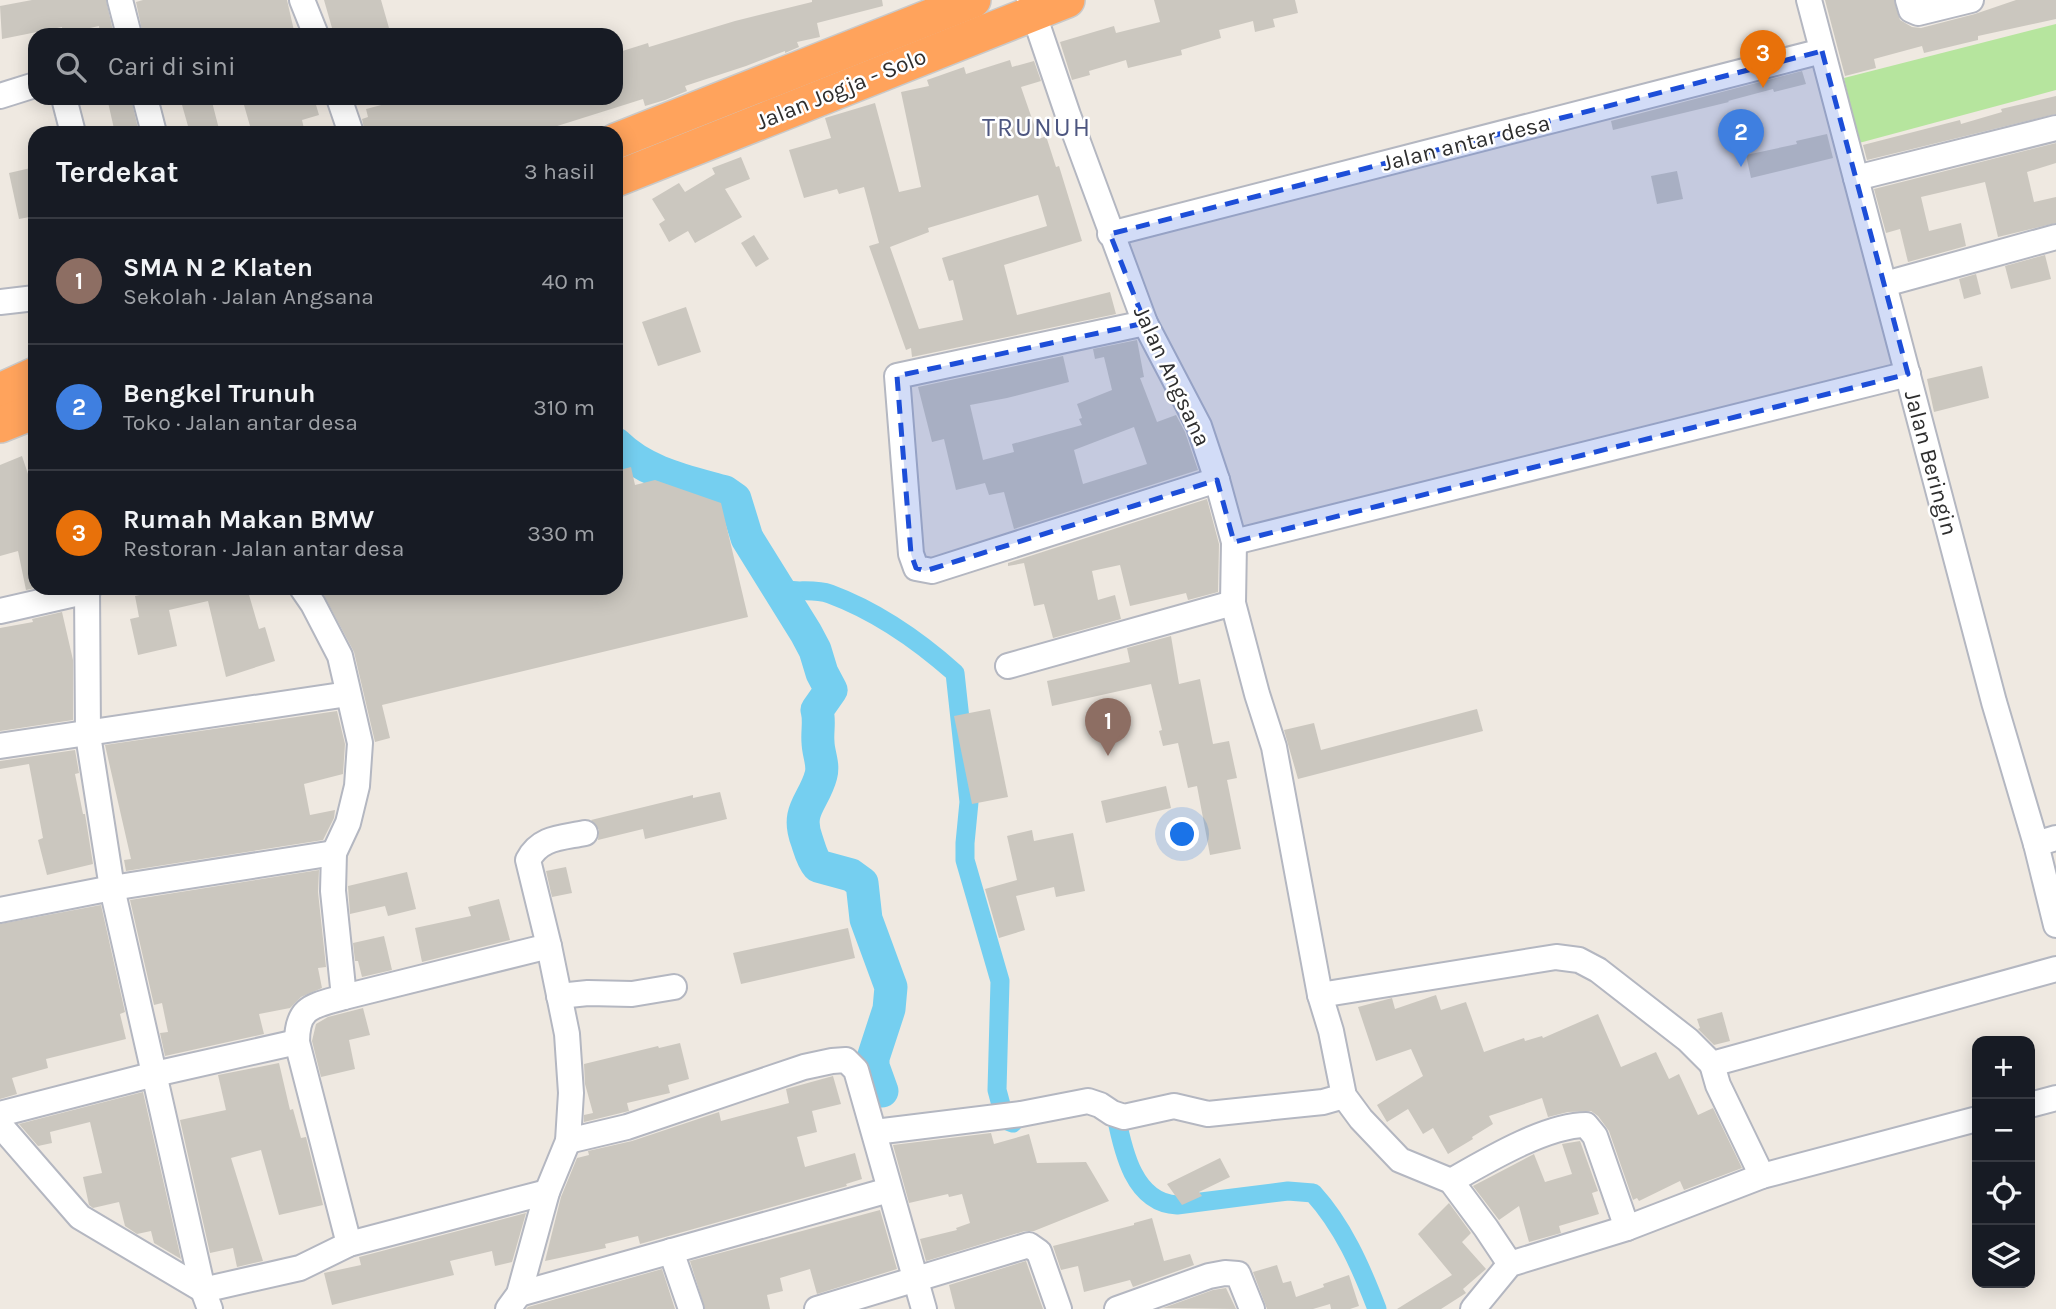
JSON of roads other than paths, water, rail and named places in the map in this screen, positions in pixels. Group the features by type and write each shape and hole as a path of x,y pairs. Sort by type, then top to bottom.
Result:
{"highway":[{"name":"Jalan Jogja - Solo","path":"623,138 972,0"},
{"name":"Jalan Jogja - Solo","path":"623,176 1032,6 1067,0"},
{"path":"0,391 28,378"},
{"path":"0,425 28,414"}],"street":[{"path":"120,0 127,28"},
{"path":"302,0 313,28"},
{"name":"Jalan Beringin","path":"1809,0 1994,702 2046,841 2056,925"},
{"path":"1908,0 1911,10 1918,13 1971,0"},
{"name":"Jalan Angsana","path":"1032,6 1110,234 1145,323 1199,426 1217,480 1234,542 1233,603 1257,694 1275,747 1320,995 1331,1031 1344,1096"},
{"name":"Jalan antar desa","path":"1110,234 1822,51"},
{"path":"0,96 28,87"},
{"path":"66,105 72,126"},
{"path":"147,105 152,126"},
{"path":"341,105 349,126"},
{"path":"1856,178 2056,128"},
{"path":"1885,284 2056,237"},
{"path":"0,302 28,299"},
{"path":"1145,323 897,376 911,554 916,568 932,571 1217,480"},
{"path":"1234,542 1908,374"},
{"path":"0,611 67,595"},
{"path":"88,595 88,735 113,888 206,1300"},
{"path":"307,595 340,656 360,743 357,786 348,823 334,853 333,891 344,997"},
{"path":"1008,666 1233,603"},
{"path":"0,746 88,735 348,694"},
{"path":"513,1302 547,1192 568,1141 571,1093 567,1034 528,860 535,848 545,842 585,833"},
{"path":"0,910 113,888 334,853"},
{"path":"349,1244 297,1042 297,1025 301,1016 314,1006 344,997 549,946"},
{"path":"1320,995 1556,957 1579,960 1598,970 1688,1041 1712,1064 1718,1085 1762,1176"},
{"path":"1712,1064 2056,969"},
{"path":"559,996 588,993 632,994 674,987"},
{"path":"0,1114 155,1074 297,1042"},
{"path":"568,1141 626,1127 804,1067 832,1060 846,1060 856,1070 875,1132 888,1189 925,1309"},
{"path":"875,1132 1021,1114 1088,1101 1124,1116 1174,1106 1208,1114 1323,1102 1344,1096 1361,1119 1400,1160 1451,1181 1510,1265"},
{"path":"2035,1104 2056,1098"},
{"path":"1473,1309 1510,1265 1626,1228 1762,1176 1972,1120"},
{"path":"0,1125 80,1217 206,1300"},
{"path":"1451,1181 1507,1149 1573,1125 1586,1125 1595,1136 1626,1228"},
{"path":"513,1302 671,1251 888,1189"},
{"path":"206,1300 300,1268 349,1244 547,1192"},
{"path":"817,1309 1029,1245 1039,1252 1059,1309"},
{"path":"671,1251 691,1309"},
{"path":"1117,1309 1209,1276 1225,1273 1238,1274 1252,1309"}],"waterway":[{"path":"623,450 653,469 725,492 735,499 747,538 815,650 831,690 817,710 822,771 804,814 804,830 811,854 818,866 851,875 862,883 866,919 891,987 889,1009 873,1058 873,1066 882,1091"},
{"path":"776,587 823,592 864,609 912,638 955,673 969,802 965,860 1000,981 997,1090 1005,1120 1013,1123"},
{"path":"1107,1108 1114,1111 1133,1173 1150,1195 1162,1202 1177,1205 1288,1191 1313,1193 1350,1248 1377,1309"}],"place":[{"name":"Rumah Makan BMW","path":"1763,88"},
{"name":"Bengkel Trunuh","path":"1741,167"},
{"name":"SMA N 2 Klaten","path":"1108,756"}],"district":[{"name":"TRUNUH","path":"1037,127"}]}
